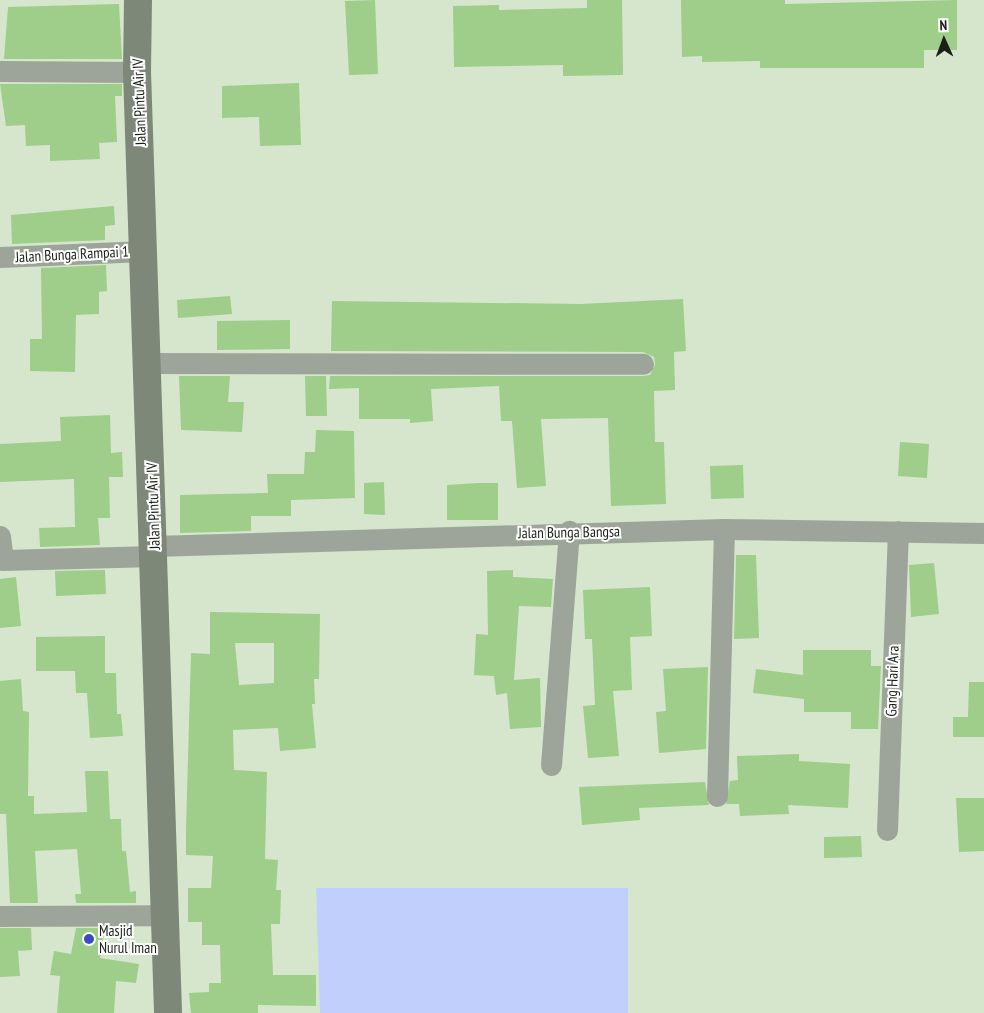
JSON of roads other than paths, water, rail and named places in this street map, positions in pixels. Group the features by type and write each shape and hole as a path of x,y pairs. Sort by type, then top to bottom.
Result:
{"main road":[{"name":"Jalan Pintu Air IV","path":"138,0 137,72 149,363 168,1013"}],"street":[{"path":"0,71 137,72"},
{"name":"Jalan Bunga Rampai 1","path":"0,257 145,251"},
{"path":"149,363 642,364"},
{"path":"717,796 724,529"},
{"name":"Jalan Bunga Bangsa","path":"0,536 2,560 569,531 724,529 984,533"},
{"path":"551,765 569,531"},
{"name":"Gang Hari Ara","path":"887,830 898,531"},
{"path":"0,916 166,915"}],"place":[{"name":"Masjid Nurul Iman","path":"89,939"}]}
